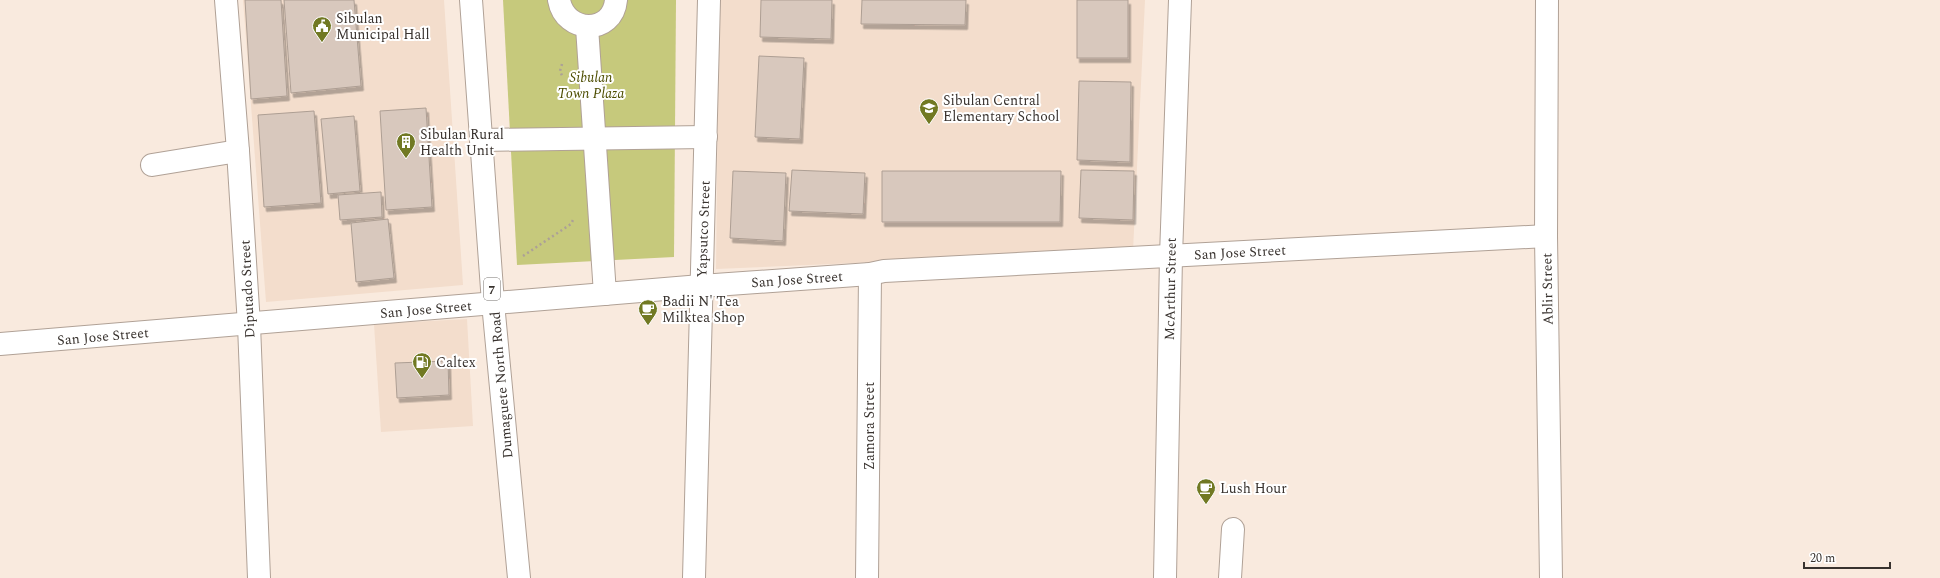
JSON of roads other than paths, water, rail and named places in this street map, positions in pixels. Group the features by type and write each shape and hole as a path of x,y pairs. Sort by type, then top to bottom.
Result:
{"main road":[{"name":"Diputado Street","path":"226,0 238,151 249,324 259,578"},
{"name":"Dumaguete North Road","path":"471,0 493,303 519,578"},
{"path":"559,0 561,10 568,19 579,25 587,27 596,26 610,16 616,0"},
{"name":"Yapsutco Street","path":"694,578 709,0"},
{"name":"McArthur Street","path":"1165,578 1171,256 1180,0"},
{"name":"Ablir Street","path":"1547,0 1546,236 1551,578"},
{"path":"587,27 605,294"},
{"path":"481,140 706,137"},
{"path":"152,165 238,151"},
{"name":"San Jose Street","path":"0,344 701,286 870,274 884,271 1546,236"},
{"name":"Zamora Street","path":"867,578 870,274"},
{"path":"1230,578 1233,529"}],"place":[{"name":"Sibulan Municipal Hall","path":"322,43"},
{"name":"Sibulan Central Elementary School","path":"929,125"},
{"name":"Sibulan Rural Health Unit","path":"406,159"},
{"name":"Badii N' Tea Milktea Shop","path":"648,326"},
{"name":"Caltex","path":"422,379"},
{"name":"Lush Hour","path":"1206,505"}],"park label":[{"name":"Sibulan Town Plaza","path":"591,86"}]}
